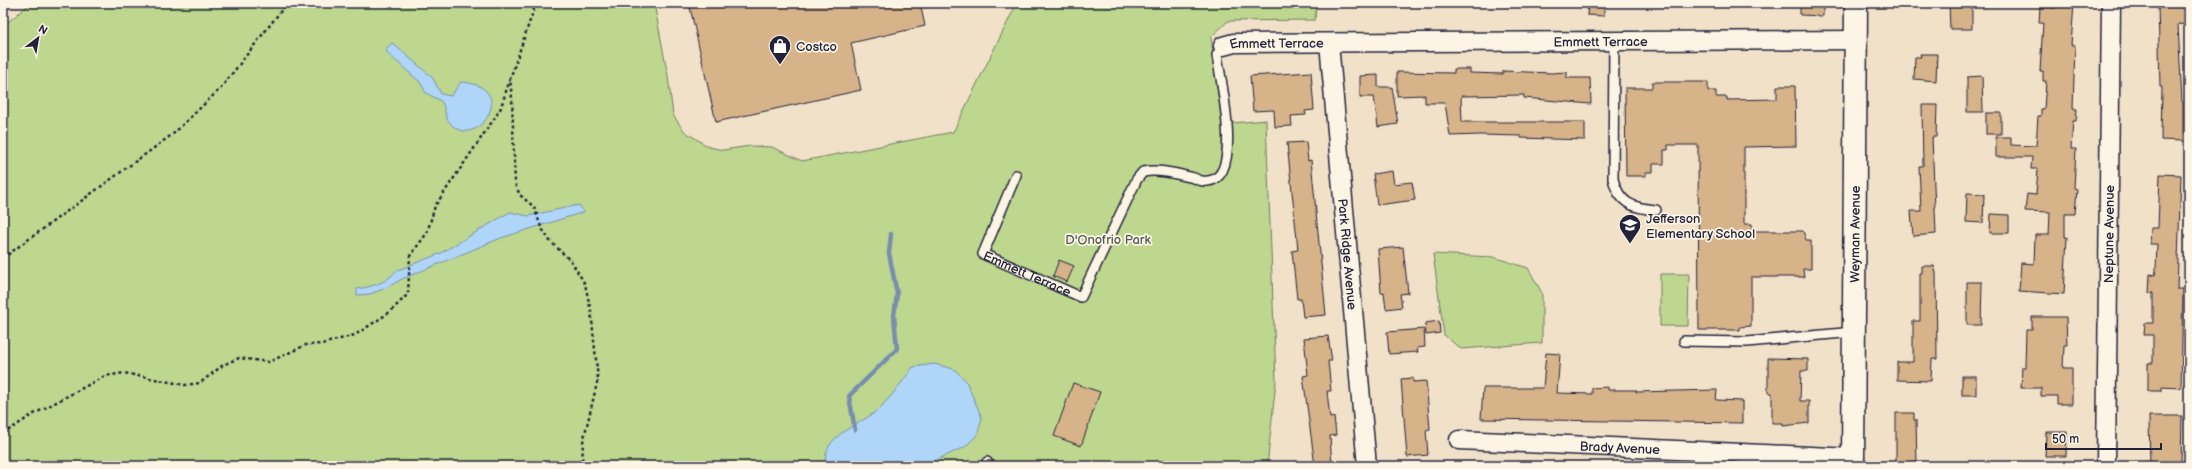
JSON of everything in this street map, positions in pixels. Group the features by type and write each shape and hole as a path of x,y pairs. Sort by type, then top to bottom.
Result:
{"street":[{"name":"Weyman Avenue","path":"1853,462 1856,3"},
{"name":"Neptune Avenue","path":"2106,466 2111,3"},
{"name":"Emmett Terrace","path":"1223,46 1234,44 1614,40 1855,40"},
{"name":"Park Ridge Avenue","path":"1329,43 1367,466"},
{"name":"Brady Avenue","path":"1459,440 1853,462"}],"lane":[{"path":"1614,40 1613,179 1616,192 1628,203 1642,209 1656,210"},
{"name":"Emmett Terrace","path":"1016,175 983,254 1081,297 1137,179 1143,172 1162,171 1208,182 1218,179 1225,168 1228,140 1217,54 1223,46"},
{"path":"1684,341 1747,342 1854,332"}],"path":[{"path":"3,258 173,134 221,88 287,3"},
{"path":"3,434 32,414 105,376 124,373 185,385 200,383 223,365 239,358 269,362 306,345 322,344 355,334 390,312 408,294 410,256 427,233 435,206 500,110 536,3"},
{"path":"510,79 515,184 520,195 534,208 550,241 571,261 584,284 591,311 598,379 583,442 582,466"}],"green space":[{"name":"D'Onofrio Park","path":"31,3 654,3 668,76 673,115 684,131 709,147 723,150 750,146 772,147 802,161 953,132 1017,3 1316,3 1315,20 1228,21 1211,37 1222,124 1266,120 1276,381 1267,466 3,466 3,26"},
{"path":"1433,254 1493,257 1528,268 1542,293 1542,343 1461,349 1444,335"},
{"path":"1660,274 1689,274 1688,326 1660,326"}],"water":[{"path":"392,43 432,77 441,94 451,96 461,82 479,86 489,94 491,105 488,116 481,125 471,130 460,130 450,123 441,101 426,93 420,82 388,54 386,49"},
{"path":"579,205 584,212 501,238 402,279 386,288 370,294 357,295 357,289 383,282 396,271 441,253 510,212 528,216"},
{"path":"934,364 954,369 966,381 982,418 977,435 965,447 923,466 826,466 826,455 829,446 835,438 880,408 913,367"}],"building":[{"name":"Costco","path":"689,3 920,3 925,26 851,43 861,90 716,122"},
{"path":"1588,3 1604,3 1604,16 1587,15"},
{"path":"1800,3 1823,3 1823,16 1800,15"},
{"path":"1949,3 1972,3 1972,29 1950,29"},
{"path":"2055,3 2074,3 2071,45 2075,45 2073,109 2077,109 2076,121 2073,121 2071,149 2076,149 2074,188 2077,189 2075,214 2065,214 2065,237 2067,237 2064,294 2019,291 2021,263 2034,264 2035,235 2049,235 2050,212 2025,211 2027,194 2036,195 2038,169 2031,169 2032,157 1996,157 1996,137 2011,137 2011,145 2036,146 2038,116 2041,116 2041,109 2044,109 2046,81 2043,81 2043,71 2040,71 2043,23 2039,23 2040,7 2055,8"},
{"path":"2158,3 2189,3 2189,25 2178,24 2183,102 2183,141 2161,140 2162,87 2160,87"},
{"path":"1920,54 1937,54 1936,81 1914,79 1915,57 1921,57"},
{"path":"1454,69 1470,69 1470,73 1503,74 1503,71 1551,73 1567,72 1567,78 1590,78 1591,104 1524,98 1524,95 1461,96 1462,122 1585,122 1585,140 1521,138 1521,136 1450,136 1445,103 1425,103 1425,95 1397,96 1397,72 1454,73"},
{"path":"1311,72 1314,110 1305,111 1306,115 1291,116 1292,126 1275,127 1274,110 1253,111 1250,76"},
{"path":"1378,75 1378,87 1392,87 1398,124 1378,127 1374,97 1360,97 1360,76"},
{"path":"1982,76 1983,112 1967,112 1967,77"},
{"path":"1652,82 1708,82 1708,91 1716,91 1716,97 1727,97 1727,100 1777,99 1777,86 1795,86 1796,146 1744,147 1744,224 1752,224 1752,231 1803,231 1806,240 1811,240 1811,269 1803,269 1804,277 1751,277 1751,326 1740,327 1740,330 1699,330 1698,145 1668,145 1668,150 1664,150 1664,164 1653,164 1653,172 1646,172 1646,176 1626,176 1625,88 1652,88"},
{"path":"1922,105 1937,105 1936,137 1932,137 1936,234 1913,236 1911,211 1921,211 1919,166 1923,166"},
{"path":"1986,113 2001,113 2001,134 1986,134"},
{"path":"1306,142 1308,161 1311,160 1326,315 1303,317 1301,299 1297,299 1292,251 1298,250 1287,143"},
{"path":"1392,171 1394,184 1412,182 1415,200 1377,205 1373,174"},
{"path":"2160,174 2181,175 2177,289 2183,289 2181,388 2162,387 2162,391 2148,391 2148,363 2153,363 2153,335 2144,335 2145,323 2153,323 2153,293 2149,293 2150,274 2155,275 2156,270 2157,244 2150,244 2151,228 2158,228"},
{"path":"1967,193 1984,194 1983,223 1966,222"},
{"path":"1991,214 2009,215 2009,233 1990,233"},
{"path":"1403,247 1408,293 1400,294 1402,307 1386,309 1384,292 1381,293 1378,249"},
{"path":"1059,260 1074,266 1067,282 1053,276"},
{"path":"1922,266 1934,266 1936,273 1937,359 1932,359 1931,381 1897,380 1897,362 1913,362 1913,321 1920,321 1920,273 1922,273"},
{"path":"1967,282 1982,282 1981,325 1967,325"},
{"path":"2032,317 2066,317 2067,345 2064,345 2063,368 2072,368 2072,404 2057,404 2057,396 2041,396 2041,388 2021,388 2022,367 2025,367 2026,330 2032,330"},
{"path":"1439,321 1440,333 1426,335 1425,323"},
{"path":"1424,329 1425,347 1417,348 1418,352 1389,354 1387,332"},
{"path":"1328,336 1332,361 1328,361 1331,391 1327,391 1330,418 1334,417 1336,435 1330,436 1332,466 1315,466 1303,376 1308,375 1304,338"},
{"path":"1546,353 1560,354 1557,393 1592,394 1592,388 1608,387 1608,390 1636,390 1636,392 1717,390 1716,400 1742,401 1742,423 1481,419 1483,388 1543,388"},
{"path":"1768,358 1808,359 1808,371 1801,371 1800,401 1809,401 1809,423 1783,426 1783,423 1772,423 1772,393 1768,393"},
{"path":"1962,376 1976,376 1976,395 1962,395"},
{"path":"1413,378 1413,382 1426,381 1430,429 1426,430 1428,455 1407,457 1401,379"},
{"path":"1073,383 1100,392 1081,446 1054,436"},
{"path":"1896,413 1914,413 1914,420 1916,420 1917,466 1896,466"},
{"path":"2149,416 2182,416 2181,466 2150,466"},
{"path":"2046,432 2067,432 2066,456 2045,456"}],"waterway":[{"path":"855,430 849,396 897,349 894,316 897,294 889,253 891,234"}],"place":[{"name":"Costco","path":"780,66"},
{"name":"Jefferson Elementary School","path":"1630,244"}]}
